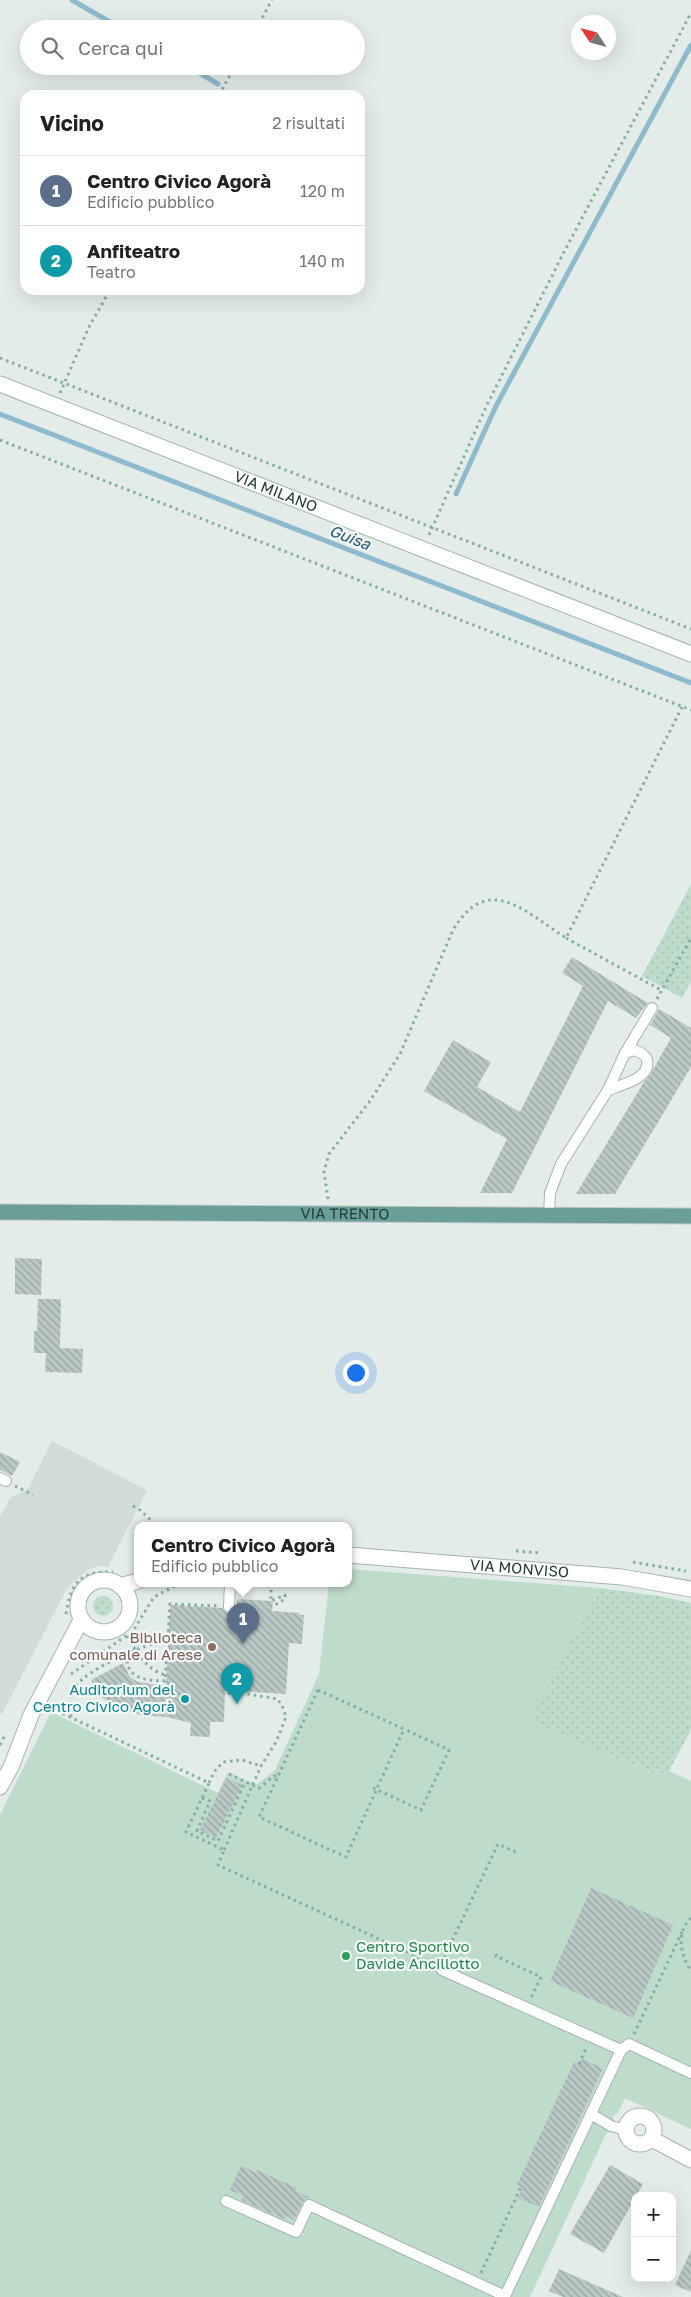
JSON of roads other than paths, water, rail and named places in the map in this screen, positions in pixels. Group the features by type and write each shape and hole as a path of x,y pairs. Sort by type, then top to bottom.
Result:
{"main road":[{"name":"VIA TRENTO","path":"0,1212 691,1216"}],"street":[{"name":"VIA MILANO","path":"0,384 691,654"},
{"name":"VIA MONVISO","path":"352,1555 622,1577 691,1589"},
{"path":"122,1585 129,1612 120,1626 106,1632 86,1624 78,1613 78,1600 86,1587 103,1580 122,1585 134,1583"},
{"path":"0,1787 31,1715 68,1643 86,1624"},
{"path":"646,2116 654,2126 652,2139 643,2144 634,2143 626,2130 627,2125 633,2118 646,2116"},
{"path":"652,2139 691,2160"}],"lane":[{"path":"549,1216 550,1193 558,1171 608,1090 625,1052 652,1008"},
{"path":"608,1090 634,1080 644,1070 647,1063 646,1058 635,1050 625,1052"},
{"path":"229,1607 230,1587"},
{"path":"441,1969 591,2038 625,2047 691,2073"},
{"path":"226,2200 296,2232 309,2204 505,2296 590,2114 625,2047"},
{"path":"590,2114 612,2126 626,2130"}],"waterway":[{"path":"72,0 106,20"},
{"path":"456,494 496,406 691,45"},
{"path":"203,75 218,84"},
{"name":"Guisa","path":"0,414 691,683"}],"place":[{"name":"Centro Civico Agorà","path":"243,1644"},
{"name":"Biblioteca comunale di Arese","path":"212,1647"},
{"name":"Auditorium del Centro Civico Agorà","path":"185,1699"},
{"name":"Anfiteatro","path":"237,1704"},
{"name":"Centro Sportivo Davide Ancillotto","path":"346,1956"}]}
